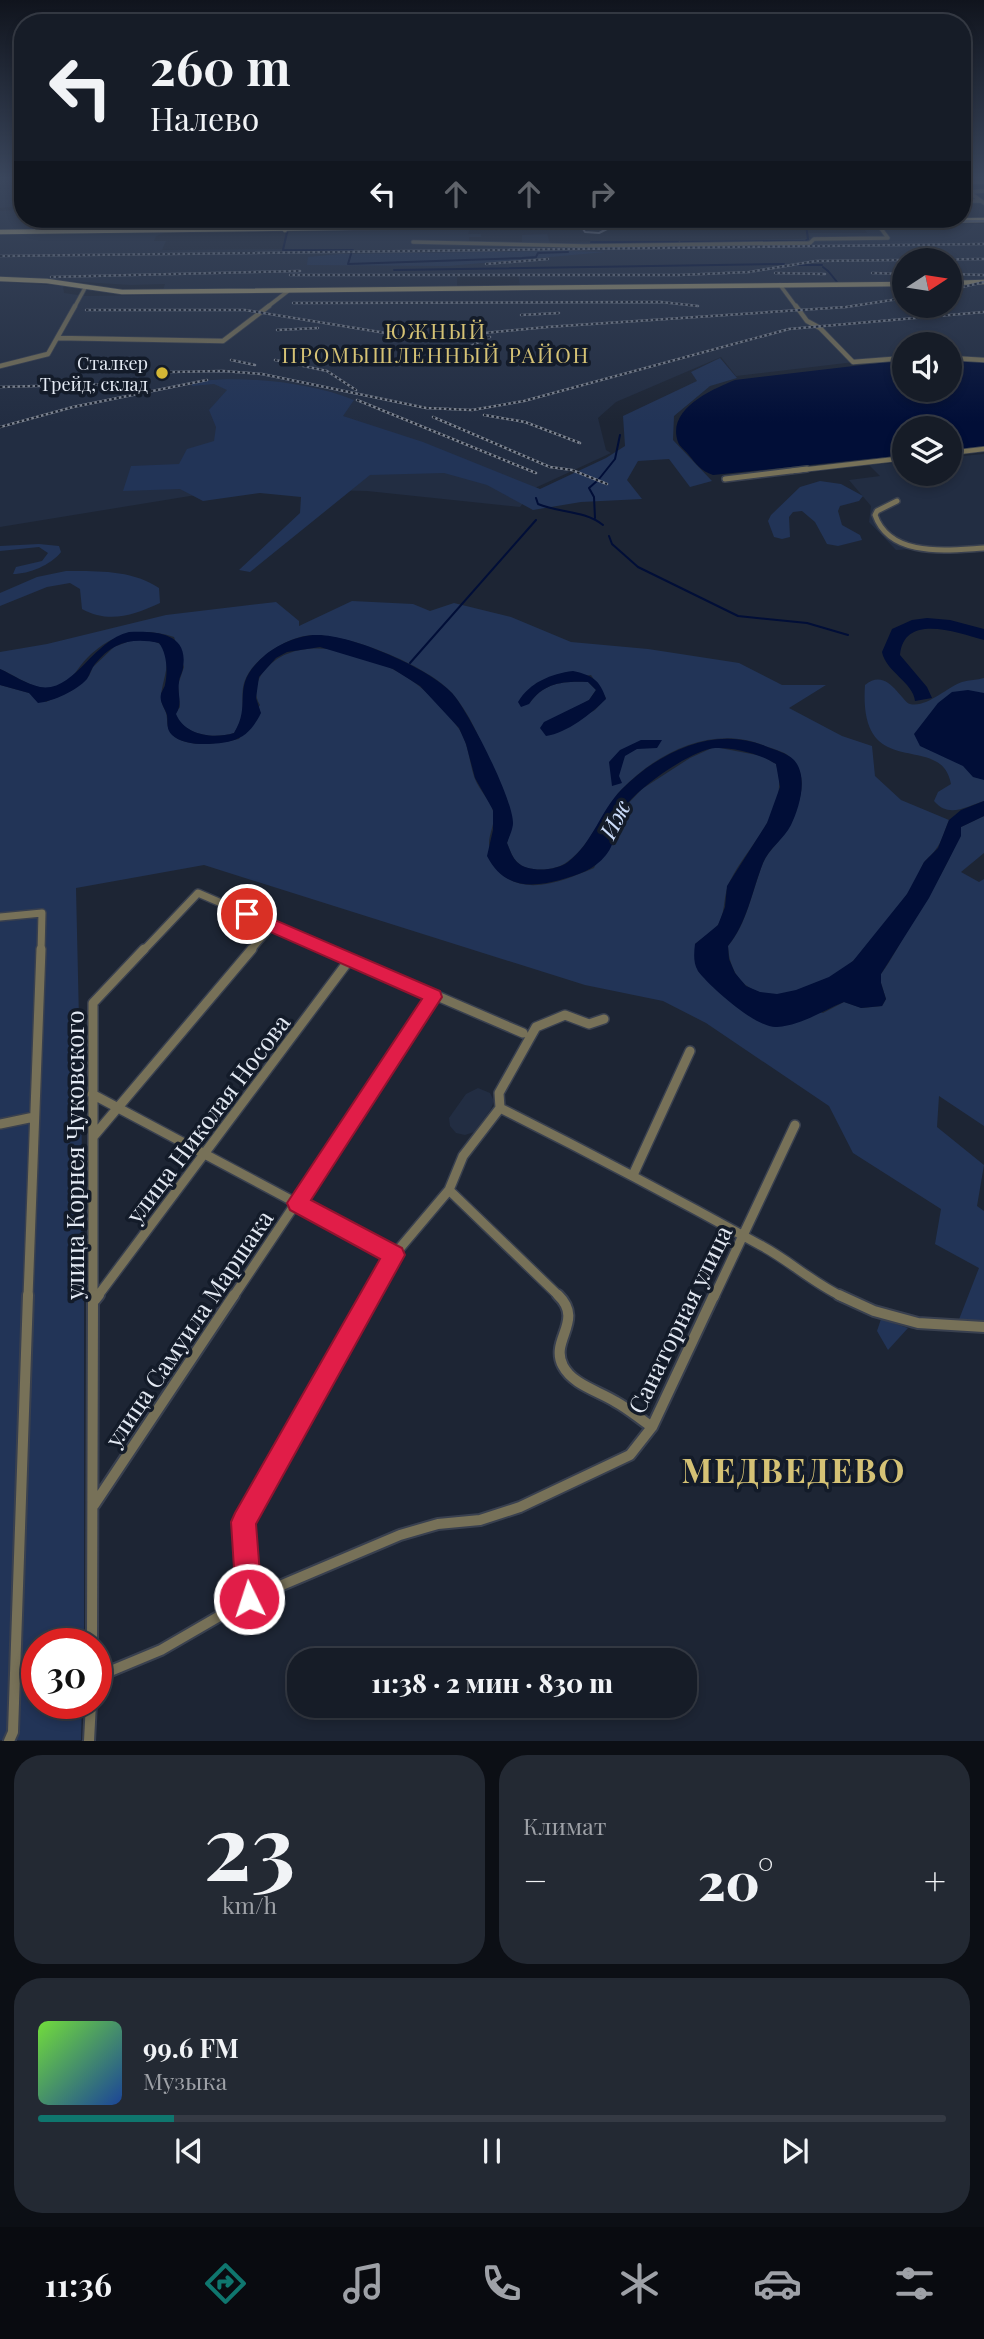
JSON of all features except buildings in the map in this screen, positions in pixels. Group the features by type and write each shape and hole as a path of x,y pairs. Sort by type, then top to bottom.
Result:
{"main road":[{"path":"0,279 47,281 122,292 892,284"},
{"path":"962,283 984,282"}],"street":[{"path":"780,285 807,321 820,327 853,362 892,359"},
{"path":"0,366 15,360 45,356 85,288"},
{"path":"58,338 223,341 288,291"},
{"path":"962,359 984,360"},
{"path":"962,452 984,449"},
{"path":"725,478 892,459"},
{"path":"897,501 877,510 875,515 877,525 894,541 919,548 984,548"},
{"name":"улица Корнея Чуковского","path":"92,1628 93,1003 198,893 433,997 523,1033"},
{"path":"0,917 42,913 13,1732 9,1741"},
{"path":"93,1137 272,925"},
{"name":"улица Николая Носова","path":"94,1301 350,959"},
{"name":"улица Самуила Маршака","path":"93,1507 433,997"},
{"path":"249,1599 244,1522 394,1255 449,1190 463,1156 500,1108 499,1093 536,1027 565,1016 589,1024 604,1019"},
{"path":"633,1175 690,1051"},
{"path":"92,1094 394,1255"},
{"path":"500,1108 633,1175 779,1255 821,1287 874,1311 918,1323 984,1327"},
{"path":"0,1124 34,1117"},
{"name":"Санаторная улица","path":"112,1670 161,1650 249,1599 400,1535 438,1524 480,1520 520,1507 630,1455 652,1427 795,1125"},
{"path":"449,1190 566,1303 570,1318 560,1357 573,1378 612,1399 652,1427"},
{"path":"89,1741 90,1719"}],"shaded area":[{"path":"0,260 892,260 892,281 520,285 518,274 457,274 457,286 163,290 165,284 131,285 0,277"},
{"path":"308,260 513,260 448,266 307,265"},
{"path":"962,260 984,260 984,280 962,281"},
{"path":"0,282 63,286 64,293 85,296 892,285 892,318 962,318 962,284 984,284 984,358 962,357 962,332 892,332 892,358 736,376 721,357 616,402 598,418 606,450 611,453 535,488 520,507 367,491 239,488 0,527"},
{"path":"720,358 737,378 710,386 674,416 673,440 712,481 690,487 669,459 638,461 627,480 642,499 581,502 533,510 487,485 444,473 370,475 250,572 239,570 300,513 301,497 260,493 203,501 180,489 123,491 131,466 179,464 187,449 214,441 216,427 209,410 227,390 214,384 192,386 200,381 238,379 278,382 336,394 354,400 343,416 423,442 540,489 606,458 625,446 623,416 697,381 691,372"},
{"path":"984,454 984,545 896,550 869,522 871,506 849,480 880,476 869,465 892,463 892,486 962,486 962,456"},
{"path":"820,481 841,484 863,496 859,501 840,506 838,511 842,525 860,535 862,540 838,546 827,544 815,522 802,511 793,512 789,517 790,537 774,537 768,521 771,515 800,487"},
{"path":"0,546 59,546 61,552 39,568 13,574 16,567 42,561 48,553 39,547 0,551"},
{"path":"66,571 114,573 138,578 159,588 160,603 121,616 92,614 82,609 80,589 70,583 47,587 0,606 0,593 37,577"},
{"path":"352,601 413,604 430,611 454,603 511,617 571,642 648,649 739,663 782,685 826,685 789,708 842,736 872,746 875,776 901,800 949,820 942,839 925,861 907,895 862,953 821,982 796,991 771,994 752,989 740,980 730,961 728,946 745,917 763,863 784,833 800,797 802,787 799,769 790,757 780,751 746,740 726,738 707,740 669,754 635,776 621,790 576,855 562,865 542,870 522,866 511,853 507,843 511,821 509,804 475,729 459,701 440,682 423,671 380,651 357,643 316,635 300,637 280,645 263,657 246,678 242,713 234,733 218,736 193,731 175,714 180,707 178,685 184,667 174,637 147,632 123,635 101,646 69,680 51,688 31,685 0,669 0,652 47,644 166,615 276,602 299,621 299,626","holes":["591,675 606,698 595,710 579,719 568,712 589,700 596,690 588,682 555,684 541,691 529,704 536,683"]},
{"path":"135,639 149,640 161,645 167,664 161,697 168,728 177,738 193,743 239,739 260,705 256,692 261,675 279,658 298,651 319,648 363,656 403,675 435,700 459,729 467,747 475,779 493,811 494,820 489,843 492,854 500,873 522,884 546,884 594,868 623,809 642,789 690,758 712,748 762,756 776,764 778,796 765,826 730,881 719,923 695,944 698,971 709,981 823,1013 844,1002 862,1008 882,1006 886,999 881,974 940,876 961,827 984,816 984,853 961,872 979,882 984,879 984,1126 939,1096 937,1127 984,1165 977,1206 984,1211 984,1321 958,1322 979,1268 935,1244 941,1209 853,1153 829,1106 706,1023 663,1001 585,985 204,865 76,888 84,1239 84,1628 21,1628 21,1719 82,1719 81,1740 0,1740 0,685 29,693 46,702 71,691 89,676 93,667 114,647"},
{"path":"984,678 984,801 958,810 946,809 934,801 938,792 951,784 944,768 932,760 886,746 874,735 866,716 865,685 873,680 887,682 906,702 916,704 930,700 962,682"},
{"path":"478,1088 490,1093 494,1101 491,1109 474,1132 465,1135 456,1133 450,1126 449,1118 466,1094"},
{"path":"881,1319 908,1328 888,1350 877,1331"}],"water":[{"path":"962,360 984,361 984,446 962,449 962,416 892,416 892,456 713,475 699,467 681,447 676,430 685,410 694,402 735,380 892,362 892,402 962,402"},
{"path":"912,620 950,620 984,629 984,640 947,630 921,630 911,634 904,642 900,655 927,687 932,698 915,701 910,688 884,659 882,652 892,629"},
{"name":"Иж","path":"129,632 159,633 175,640 181,647 183,667 176,714 186,727 201,734 218,736 234,733 242,713 244,686 253,668 263,657 281,645 309,635 331,636 368,646 426,673 441,683 460,703 489,756 511,811 513,825 507,843 517,862 528,868 557,867 568,862 584,846 622,789 653,764 688,746 726,739 746,740 788,755 799,767 801,775 797,810 788,830 766,858 745,917 728,946 729,959 735,973 746,986 760,992 777,994 796,990 829,977 853,961 907,894 924,862 938,848 949,820 961,810 984,801 984,816 961,827 961,836 929,898 881,974 886,999 882,1006 861,1008 844,1002 795,1024 768,1026 734,1006 713,987 698,971 694,954 695,944 718,925 725,907 727,886 767,823 780,787 776,764 770,760 738,750 715,748 692,756 664,772 629,802 620,816 610,850 596,865 579,874 549,883 519,883 501,874 487,856 493,830 493,810 475,778 459,728 420,686 393,669 320,647 287,652 276,658 259,677 256,698 261,713 252,727 236,739 209,744 184,742 169,730 167,715 161,702 166,680 166,663 159,643 132,641 116,646 102,657 87,679 77,688 44,702 38,703 29,693 0,685 0,669 35,686 52,687 73,675 104,645"},
{"path":"573,671 594,679 606,699 570,727 546,736 540,728 544,722 589,700 596,690 588,682 555,684 541,691 529,704 521,707 518,702 529,689 542,680"},
{"path":"968,690 984,693 984,780 973,777 963,766 920,746 914,734 938,703 952,692"},
{"path":"641,740 662,740 657,748 637,749 625,756 619,776 622,783 612,786 609,762 620,750"}],"waterway":[{"path":"349,260 348,264 457,260"},
{"path":"394,270 784,264"},
{"path":"787,265 822,265"},
{"path":"823,267 828,271"},
{"path":"829,272 837,282"},
{"path":"599,479 615,459 620,435"},
{"path":"595,518 594,497 589,488 597,481"},
{"path":"536,498 538,504 580,514 603,525"},
{"path":"410,663 536,520"},
{"path":"609,536 612,544 638,567 738,616 807,623 848,635"}],"railway":[{"path":"486,264 533,260"},
{"path":"290,275 680,275 749,272 816,261 879,260"},
{"path":"51,277 300,271"},
{"path":"775,273 825,274"},
{"path":"872,273 892,274"},
{"path":"962,274 984,275"},
{"path":"962,287 984,282"},
{"path":"86,310 245,310 398,335 433,338 547,327 846,307 892,300"},
{"path":"293,303 661,302 698,306"},
{"path":"170,372 223,371 262,374 426,408 472,410 524,401 789,329 984,312"},
{"path":"521,315 559,313"},
{"path":"277,330 318,328"},
{"path":"328,358 374,364 420,363 450,356 490,337"},
{"path":"231,360 255,365"},
{"path":"275,360 327,371 356,390"},
{"path":"0,427 73,407 207,380"},
{"path":"0,387 147,383"},
{"path":"357,400 536,473"},
{"path":"484,415 525,422 580,443"},
{"path":"433,417 550,467 572,470 607,484"}],"place":[{"name":"Сталкер Трейд, склад","path":"162,373"}],"district":[{"name":"ЮЖНЫЙ ПРОМЫШЛЕННЫЙ РАЙОН","path":"436,342"},
{"name":"МЕДВЕДЕВО","path":"794,1469"}],"route":[{"path":"247,914 433,997 297,1203 394,1255 244,1522 249,1599"}]}
